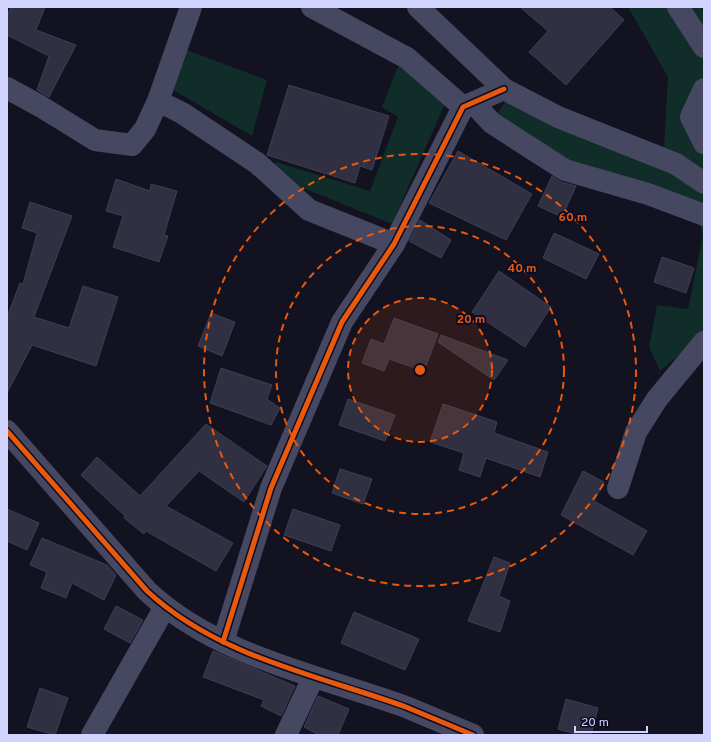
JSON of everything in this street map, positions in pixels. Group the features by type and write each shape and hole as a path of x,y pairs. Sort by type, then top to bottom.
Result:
{"street":[{"path":"7,88 40,106 95,140 132,145 145,129 158,101 191,7"},
{"path":"312,7 407,58 492,123 565,170 648,194 704,215"},
{"path":"418,7 504,89 558,116 676,164 704,183"},
{"path":"678,7 704,47"},
{"path":"223,642 271,488 342,322 394,244 468,105 504,89"},
{"path":"704,89 691,117 704,143"},
{"path":"158,101 182,113 257,163 309,210 394,244"},
{"path":"618,488 636,432 657,400 704,342"},
{"path":"7,431 147,591 165,607 223,642 313,678 406,707 473,735"},
{"path":"92,735 165,607"},
{"path":"286,735 313,678"}],"green space":[{"path":"628,7 701,7 704,14 704,334 660,371 649,347 657,305 688,309 703,234 692,199 566,165 496,115 512,93 664,147 668,77"},
{"path":"184,49 267,80 252,136 170,88"},
{"path":"402,56 447,99 392,224 271,175 276,162 370,191 398,117 382,107"}],"building":[{"path":"11,7 45,7 36,30 76,45 49,97 37,90 49,56 7,35 7,16"},
{"path":"520,7 610,7 624,20 566,85 529,52 548,31"},
{"path":"289,85 389,116 372,170 360,166 355,183 267,155"},
{"path":"458,151 532,194 506,240 429,203"},
{"path":"552,176 561,182 576,186 562,217 538,206"},
{"path":"116,179 150,191 151,184 177,191 164,235 168,236 159,262 113,247 123,216 106,211"},
{"path":"30,202 72,216 34,317 69,328 83,286 118,297 96,366 32,345 7,393 7,317 20,283 23,284 37,233 22,228"},
{"path":"420,220 451,240 441,258 409,241"},
{"path":"554,233 599,254 586,279 543,258"},
{"path":"662,257 694,268 686,293 654,282"},
{"path":"499,271 551,307 525,347 472,312"},
{"path":"211,313 235,322 222,356 198,346"},
{"path":"394,318 438,334 424,371 389,359 384,371 362,363 371,339 384,344"},
{"path":"441,335 508,360 494,380 438,342"},
{"path":"221,368 272,385 267,399 280,408 271,425 210,403"},
{"path":"348,399 395,415 385,441 339,425"},
{"path":"443,404 497,422 494,433 548,452 540,477 486,458 480,477 459,470 464,453 430,442"},
{"path":"206,424 267,466 244,502 199,471 166,506 233,543 216,571 146,531 144,534 124,518 125,516 81,475 97,457 140,496"},
{"path":"340,469 372,479 363,504 332,493"},
{"path":"583,471 604,482 594,501 647,531 633,555 561,515"},
{"path":"7,509 39,523 27,550 7,541"},
{"path":"293,509 340,525 331,551 284,535"},
{"path":"42,538 107,565 116,575 104,600 72,583 66,598 41,588 47,572 30,565"},
{"path":"494,557 510,563 499,596 510,601 500,632 468,621"},
{"path":"116,606 143,620 130,643 104,629"},
{"path":"354,612 419,639 405,670 341,643"},
{"path":"213,651 295,686 281,716 261,706 264,700 203,677"},
{"path":"40,688 68,698 55,735 27,727"},
{"path":"318,696 349,709 338,735 319,735 304,727"},
{"path":"566,699 598,708 591,735 579,735 558,729"}],"cycle path":[{"path":"223,642 271,488 342,322 394,244 463,107 504,89"},
{"path":"7,431 147,591 175,614 205,632 270,662 406,707 473,735"}]}
